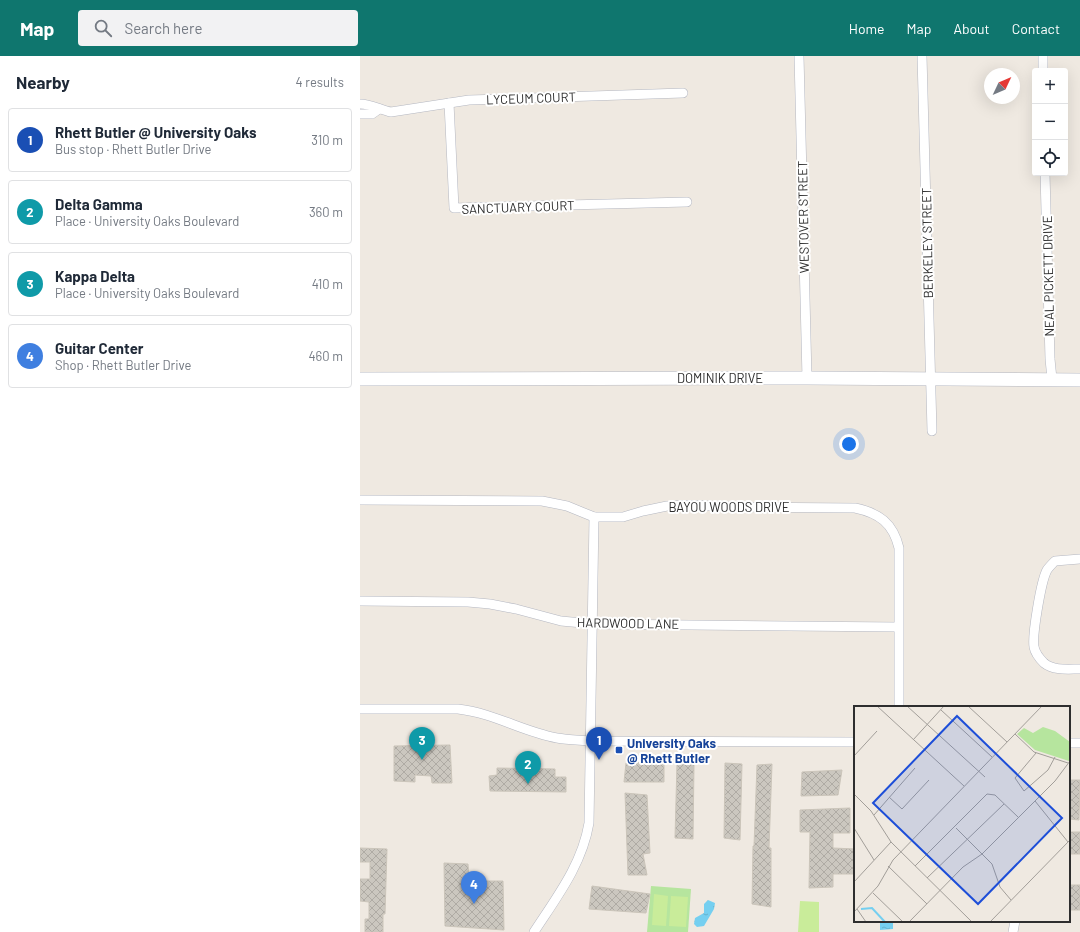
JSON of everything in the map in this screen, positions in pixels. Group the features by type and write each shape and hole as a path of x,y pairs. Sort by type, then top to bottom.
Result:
{"street":[{"name":"WESTOVER STREET","path":"799,56 807,378"},
{"name":"BERKELEY STREET","path":"922,56 932,431"},
{"path":"1043,56 1043,68"},
{"name":"LYCEUM COURT","path":"360,104 368,104 391,112 469,100 683,93"},
{"name":"SANCTUARY COURT","path":"449,103 454,208 687,202"},
{"name":"LYCEUM COURT","path":"360,114 372,114 379,109"},
{"name":"NEAL PICKETT DRIVE","path":"1045,176 1050,359 1052,379"},
{"name":"DOMINIK DRIVE","path":"360,379 930,378 1080,380"},
{"name":"BAYOU WOODS DRIVE","path":"360,500 542,501 567,506 594,517 623,517 666,506 688,505 855,508 869,511 879,516 893,531 897,538 899,548 899,706"},
{"path":"534,932 572,874 588,829 591,741 594,517"},
{"path":"1080,559 1055,561 1048,569 1044,578 1036,616 1034,646 1038,656 1044,663 1053,668 1080,669"},
{"name":"HARDWOOD LANE","path":"360,601 468,602 490,604 561,621 593,624 898,627"},
{"path":"360,709 469,710 557,738 591,741 854,742"},
{"path":"1013,932 1015,922"}],"green space":[{"path":"651,886 691,889 688,932 647,932"},
{"path":"654,894 668,896 666,926 652,925"},
{"path":"671,896 688,897 686,927 669,926"},
{"path":"800,901 819,902 819,932 798,932"}],"water":[{"path":"708,900 715,903 714,909 704,926 697,927 694,924 695,918 704,913 704,904"},
{"path":"880,922 893,922 893,929 880,930"}],"building":[{"path":"450,745 452,783 432,783 431,776 415,775 415,782 394,781 394,746"},
{"path":"664,762 664,782 624,782 626,763"},
{"path":"677,763 694,763 693,839 675,838"},
{"path":"725,763 742,764 740,840 724,838"},
{"path":"772,764 769,848 771,848 771,907 752,904 757,765"},
{"path":"497,768 555,769 555,777 566,777 566,792 490,791 489,776 497,775"},
{"path":"842,770 838,795 801,796 802,772"},
{"path":"1070,780 1080,780 1079,820 1070,819"},
{"path":"625,793 647,795 650,853 643,854 647,875 628,875"},
{"path":"850,808 850,833 833,833 833,848 854,849 854,874 833,874 833,887 809,888 810,832 800,832 800,810"},
{"path":"1070,832 1080,832 1080,854 1070,854"},
{"path":"360,848 387,849 383,932 365,932 365,919 369,919 369,902 360,901 360,879 370,879 370,862 360,862"},
{"path":"444,863 468,864 469,881 503,881 504,930 445,926"},
{"path":"1070,885 1080,885 1080,910 1070,910"},
{"path":"592,886 650,894 646,913 589,909"}],"place":[{"name":"University Oaks @ Rhett Butler","path":"619,750"},
{"name":"Kappa Delta","path":"422,760"},
{"name":"Rhett Butler @ University Oaks","path":"599,760"},
{"name":"Delta Gamma","path":"528,784"},
{"name":"Guitar Center","path":"474,904"}]}
